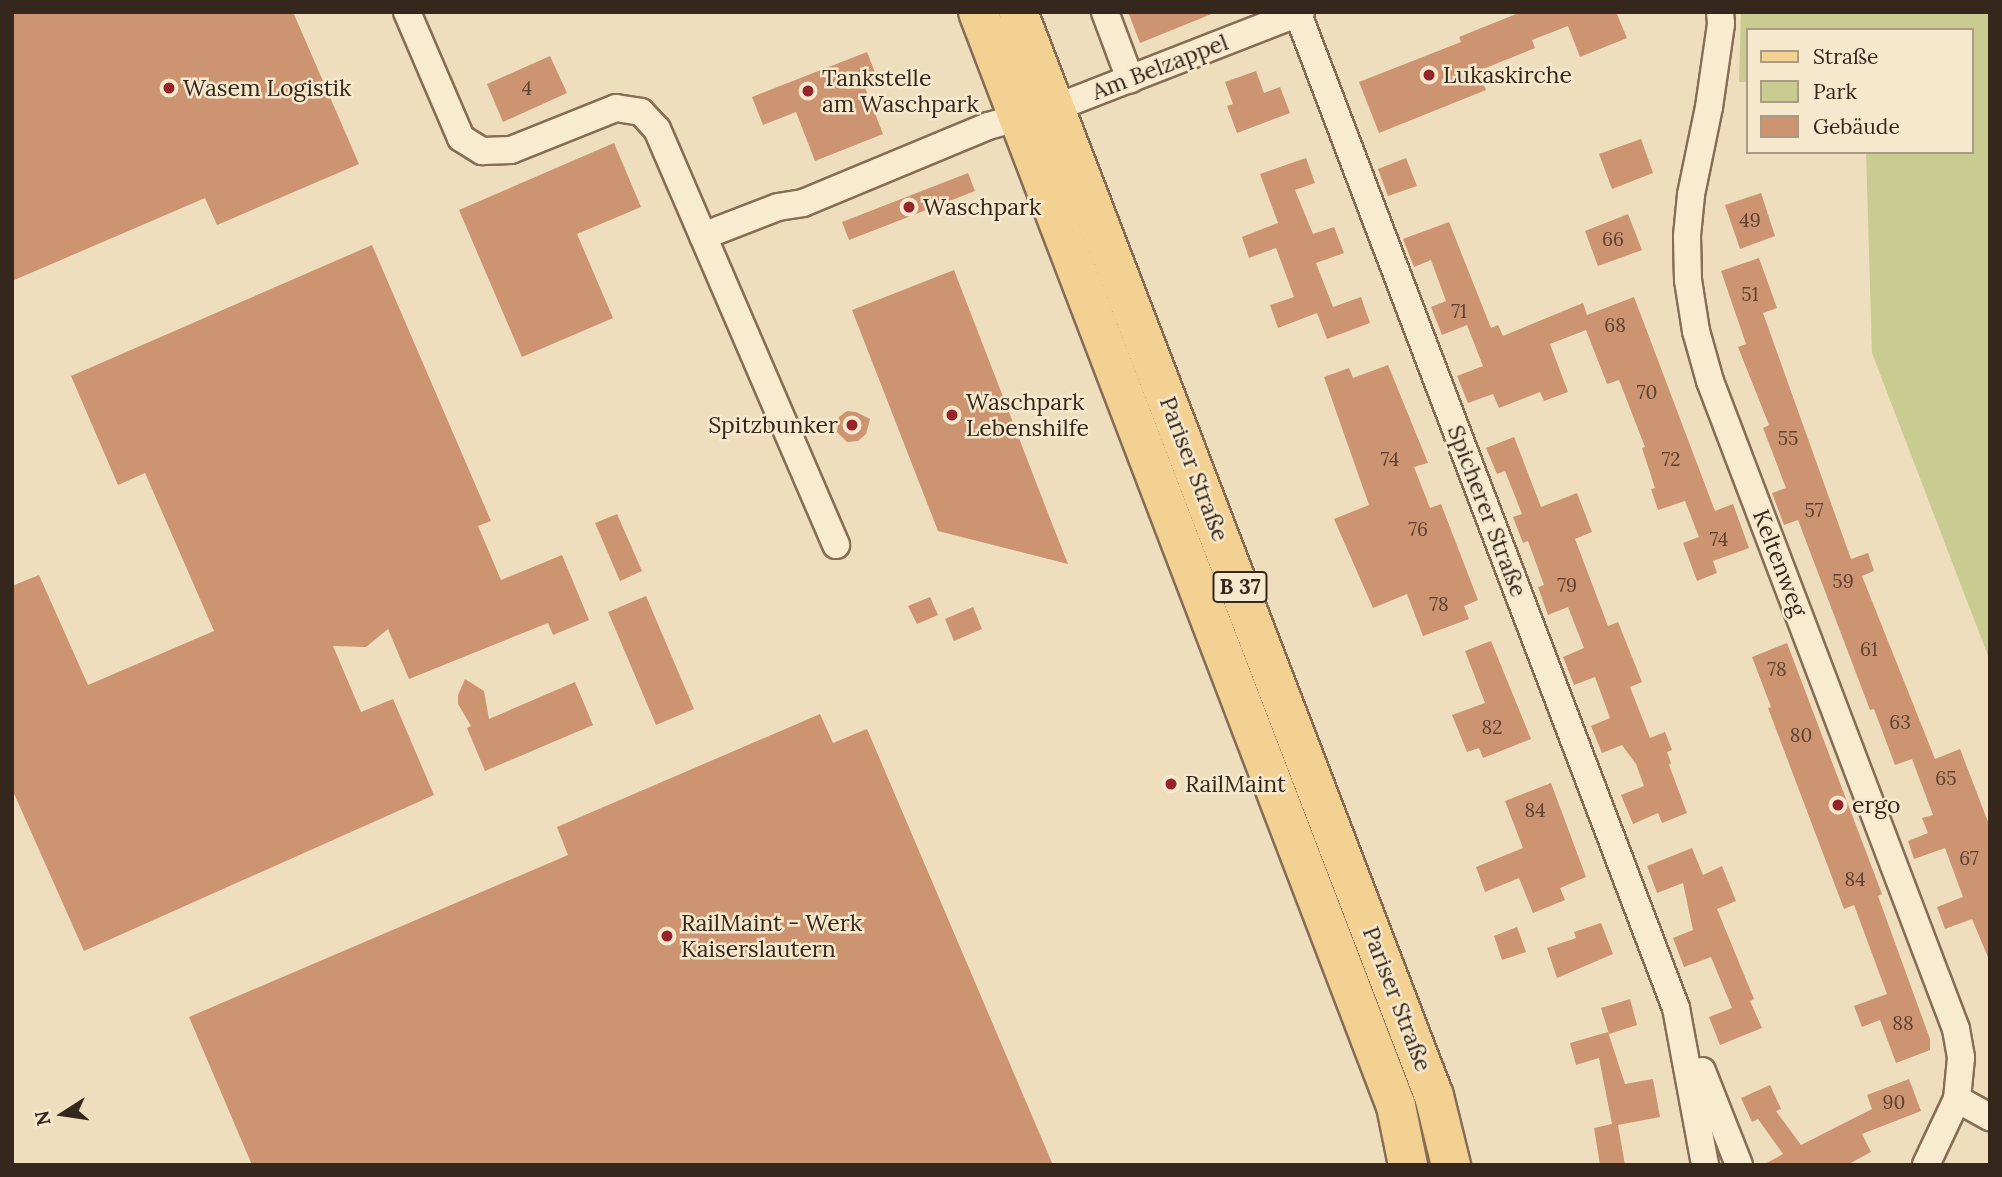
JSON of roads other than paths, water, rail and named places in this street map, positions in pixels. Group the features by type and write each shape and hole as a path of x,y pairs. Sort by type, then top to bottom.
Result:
{"main road":[{"name":"Pariser Straße","path":"978,12 1396,1106 1408,1165"},
{"name":"Pariser Straße","path":"1018,12 1434,1096 1451,1165"}],"street":[{"path":"407,12 461,138 482,152 511,150 616,107 641,112 657,130 836,545"},
{"path":"1105,12 1130,79"},
{"name":"Keltenweg","path":"1720,12 1721,24 1691,195 1687,236 1688,280 1696,331 1710,381 1956,1029 1961,1058 1957,1099 1926,1165"},
{"name":"Am Belzappel","path":"703,236 778,207 803,203 970,133 1055,108 1300,13"},
{"name":"Spicherer Straße","path":"1300,13 1676,1008 1739,1165"},
{"name":"Spicherer Straße","path":"1676,1008 1699,1118 1705,1165"},
{"path":"1957,1099 1990,1117"}],"place":[{"name":"Lukaskirche","path":"1429,75"},
{"name":"Wasem Logistik","path":"169,88"},
{"name":"Tankstelle am Waschpark","path":"808,91"},
{"name":"Waschpark","path":"909,207"},
{"name":"Waschpark Lebenshilfe","path":"952,415"},
{"name":"Spitzbunker","path":"852,425"},
{"name":"RailMaint","path":"1171,784"},
{"name":"ergo","path":"1838,805"},
{"name":"RailMaint - Werk Kaiserslautern","path":"667,936"}]}
